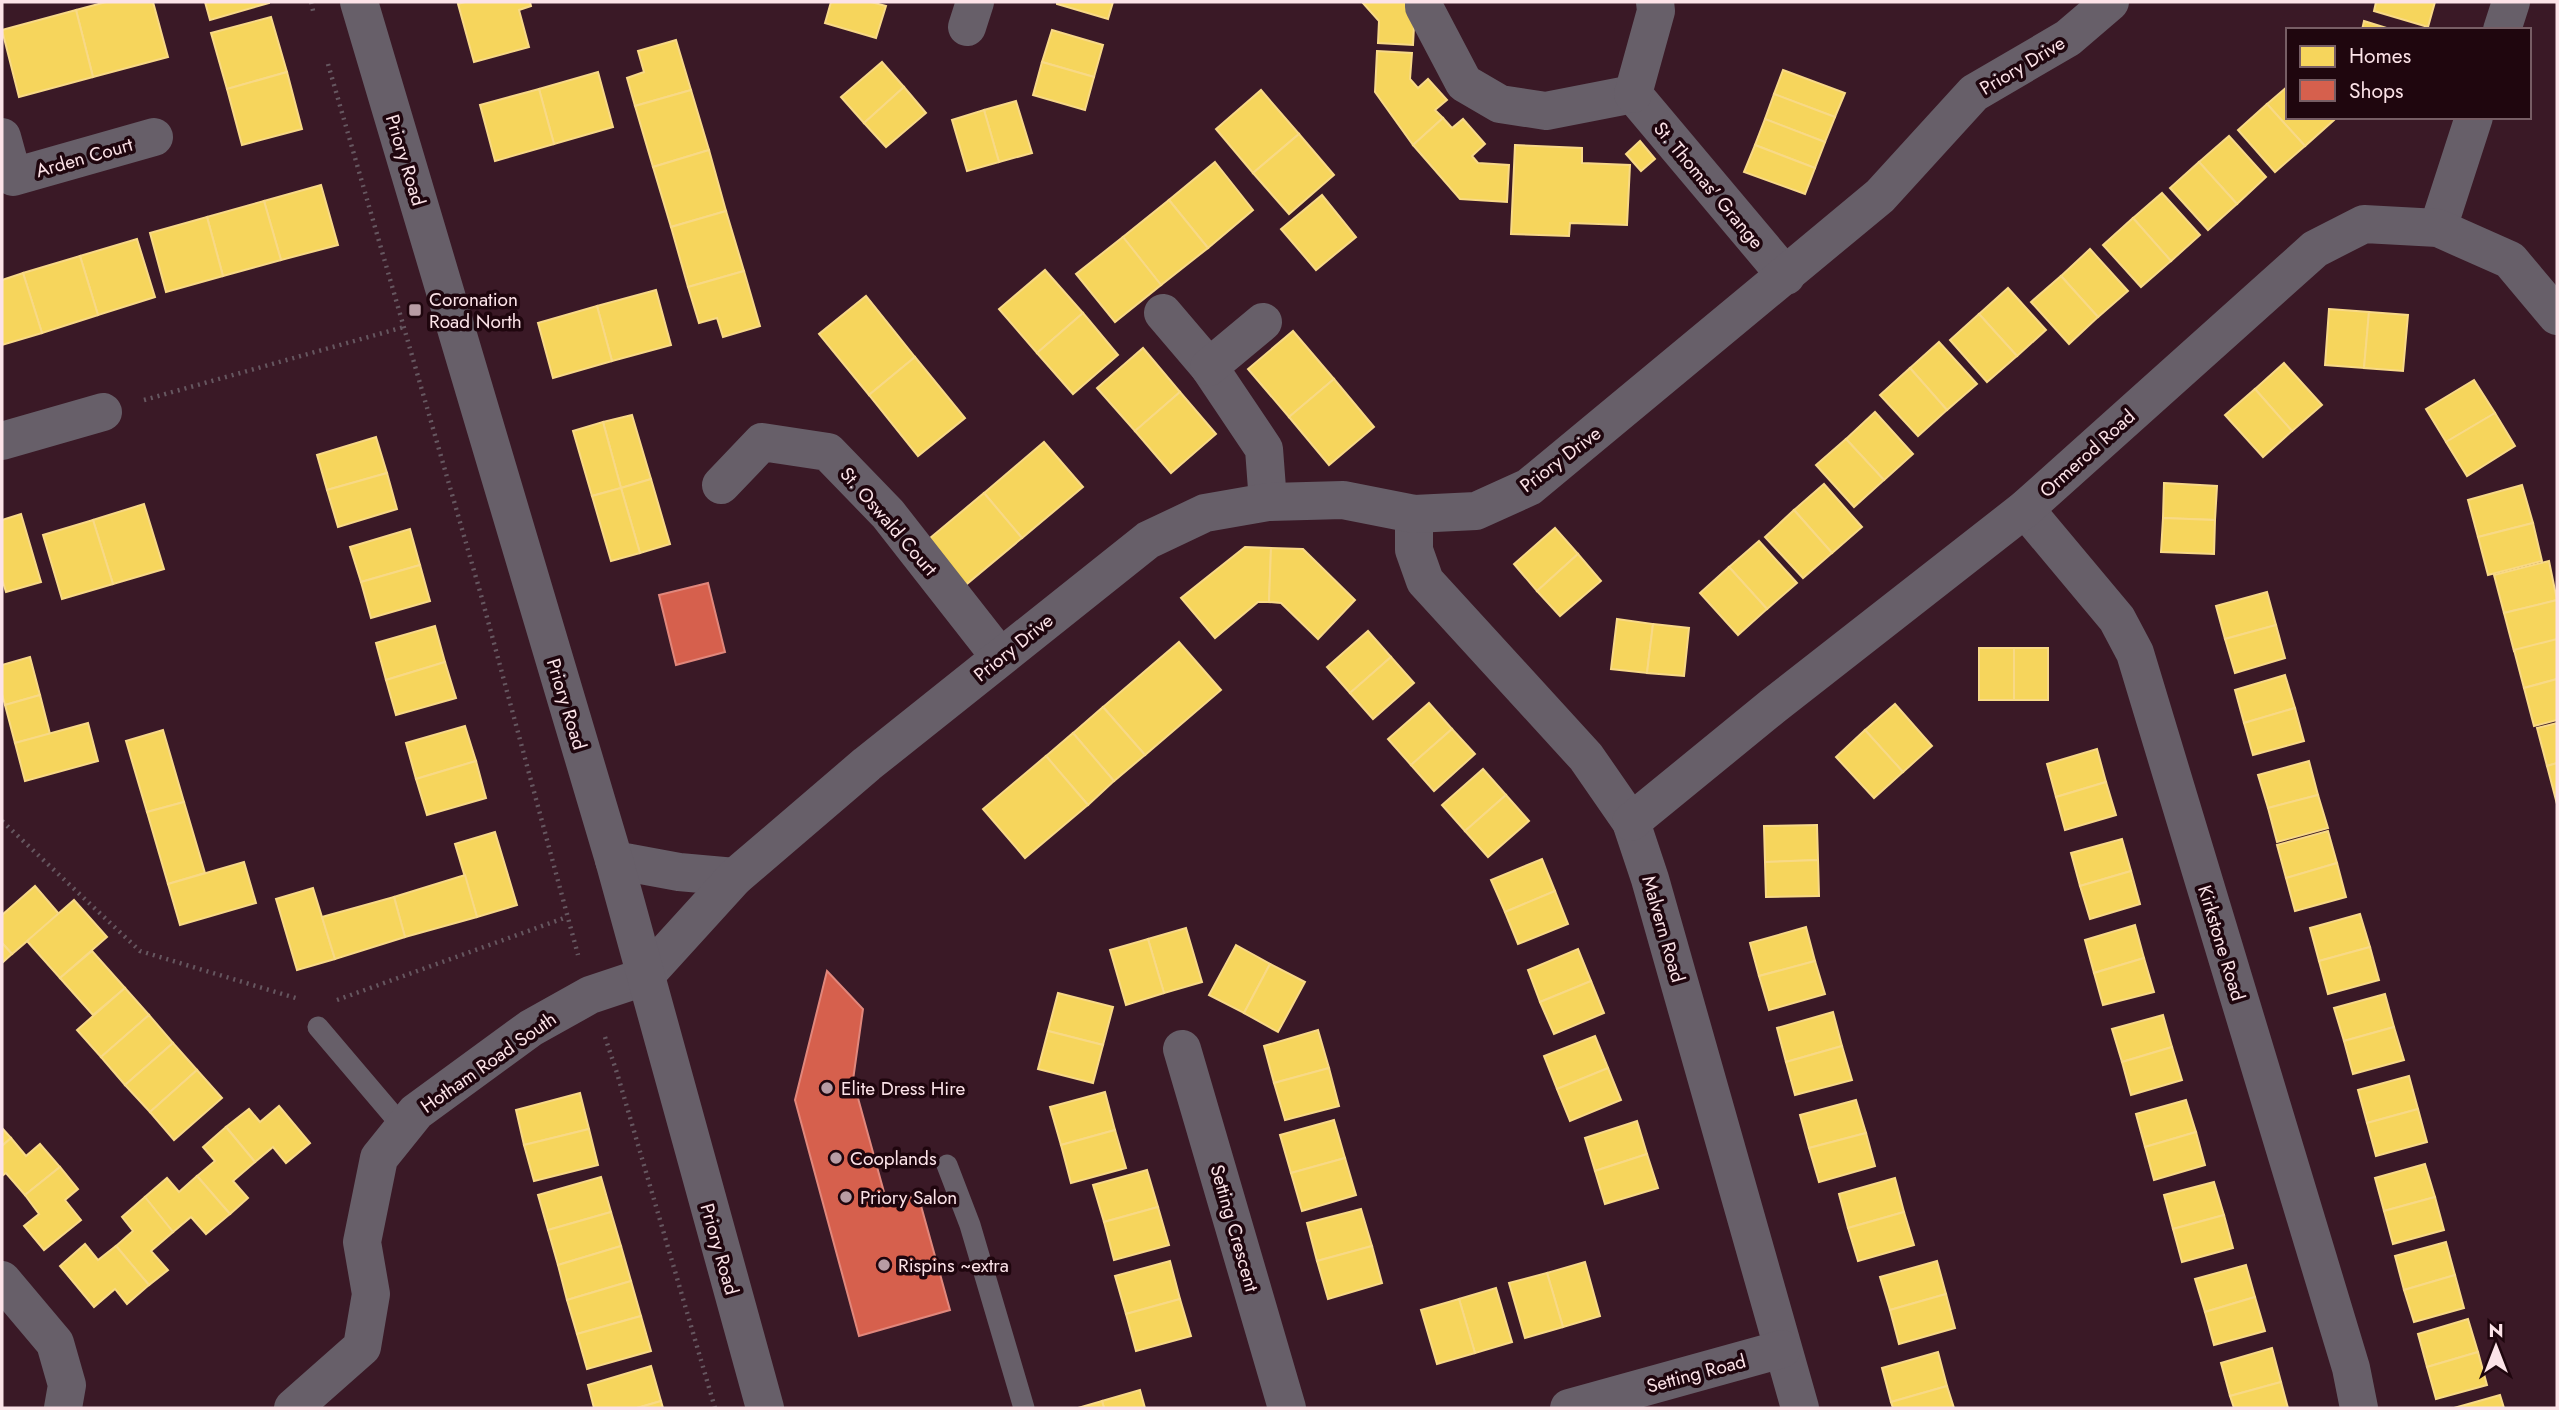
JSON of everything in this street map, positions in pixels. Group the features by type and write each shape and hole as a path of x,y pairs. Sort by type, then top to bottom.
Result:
{"street":[{"name":"Priory Road","path":"359,2 614,860 644,977 765,1408"},
{"path":"1424,2 1424,7 1464,83 1500,104 1546,111 1633,94 1656,11 1655,2"},
{"name":"Priory Drive","path":"644,977 735,877 867,764 1148,540 1205,513 1268,502 1343,500 1414,514 1476,511 1530,487 1880,196 1974,93 2068,38 2110,2"},
{"path":"2503,28 2511,2"},
{"name":"St. Thomas' Grange","path":"1633,94 1786,276"},
{"path":"2438,229 2473,119"},
{"name":"Arden Court","path":"2,137 13,177 154,136"},
{"name":"Ormerod Road","path":"1632,822 1773,706 2025,509 2315,249 2364,224 2438,229 2510,260 2557,316"},
{"path":"1163,313 1209,368 1264,449 1268,502"},
{"path":"1209,368 1263,322"},
{"path":"2,441 103,411"},
{"name":"St. Oswald Court","path":"721,485 762,442 828,452 888,514 1000,657"},
{"name":"Kirkstone Road","path":"2025,509 2117,619 2135,653 2351,1368 2360,1408"},
{"name":"Malvern Road","path":"1414,514 1414,550 1425,581 1586,757 1632,822 1800,1408"},
{"path":"614,860 679,872 735,877"},
{"name":"Hotham Road South","path":"293,1408 362,1347 371,1294 362,1242 379,1158 416,1112 531,1028 590,995 644,977"},
{"name":"Setting Crescent","path":"1182,1049 1287,1408"},
{"path":"2,1280 55,1343 67,1385 63,1408"},
{"name":"Setting Road","path":"1569,1408 1783,1349"}],"lane":[{"path":"318,1027 403,1128"},
{"path":"947,1165 970,1225 1024,1408"}],"path":[{"path":"310,2 318,28"},
{"path":"326,54 481,594 567,917 617,1073 715,1408"},
{"path":"103,411 404,327"},
{"path":"2,821 140,951 309,1002"},
{"path":"335,1001 567,917"}],"building: Homes":[{"path":"106,2 153,2 168,57 93,77 76,10"},
{"path":"205,2 269,2 269,3 210,20"},
{"path":"530,2 531,6 519,10 529,47 474,62 458,4"},
{"path":"831,2 871,2 886,6 876,38 825,23"},
{"path":"1057,2 1113,2 1108,19"},
{"path":"1362,2 1411,2 1415,7 1413,45 1378,43 1379,21"},
{"path":"2376,2 2435,2 2428,27 2374,11"},
{"path":"76,10 93,77 19,97 2,30"},
{"path":"271,17 287,72 227,89 211,33"},
{"path":"2364,21 2387,28 2362,28"},
{"path":"1052,30 1103,45 1094,77 1042,62"},
{"path":"676,40 691,90 635,106 627,78 644,72 638,51"},
{"path":"1377,51 1412,53 1410,79 1418,88 1428,79 1447,100 1435,110 1443,118 1413,145 1375,92"},
{"path":"882,62 904,87 864,123 841,97"},
{"path":"1042,62 1094,77 1085,110 1033,95"},
{"path":"1783,70 1845,93 1835,117 1774,94"},
{"path":"287,72 302,129 242,145 227,89"},
{"path":"598,72 613,127 554,144 539,89"},
{"path":"904,87 926,113 886,147 864,123"},
{"path":"2286,88 2286,119 2334,120 2305,146 2267,104"},
{"path":"539,89 554,144 495,161 480,105"},
{"path":"691,90 709,150 653,167 635,106"},
{"path":"1261,90 1299,134 1253,173 1216,129"},
{"path":"1774,94 1835,117 1825,142 1765,119"},
{"path":"1016,101 1032,153 999,162 984,110"},
{"path":"2267,104 2305,146 2275,172 2238,130"},
{"path":"984,110 999,162 967,171 952,120"},
{"path":"1443,118 1452,128 1463,119 1485,144 1472,156 1478,163 1509,165 1507,202 1460,199 1413,145"},
{"path":"1765,119 1825,142 1815,168 1755,145"},
{"path":"1299,134 1334,175 1289,214 1253,173"},
{"path":"2229,136 2266,177 2237,204 2199,162"},
{"path":"1640,141 1655,159 1641,171 1626,154"},
{"path":"1515,145 1582,148 1582,163 1630,165 1627,225 1570,223 1569,236 1511,234"},
{"path":"1755,145 1815,168 1805,194 1744,172"},
{"path":"709,150 726,211 671,227 653,167"},
{"path":"1215,162 1253,210 1208,248 1169,200"},
{"path":"2199,162 2237,204 2208,230 2170,188"},
{"path":"321,185 338,245 281,260 264,201"},
{"path":"2162,193 2200,235 2171,261 2133,218"},
{"path":"1322,195 1356,237 1316,270 1281,229"},
{"path":"1169,200 1208,248 1161,285 1123,237"},
{"path":"264,201 281,260 223,276 207,217"},
{"path":"726,211 744,271 688,287 671,227"},
{"path":"207,217 223,276 166,292 150,233"},
{"path":"2133,218 2171,261 2141,287 2103,245"},
{"path":"1123,237 1161,285 1115,322 1076,274"},
{"path":"137,239 155,297 98,315 80,256"},
{"path":"2090,249 2128,291 2098,317 2061,276"},
{"path":"80,256 98,315 42,333 23,273"},
{"path":"1045,270 1083,313 1037,353 999,309"},
{"path":"744,271 760,326 723,337 717,318 699,323 688,287"},
{"path":"23,273 42,333 2,345 2,280"},
{"path":"2061,276 2098,317 2069,344 2031,302"},
{"path":"2008,288 2046,330 2017,356 1979,314"},
{"path":"656,290 671,345 612,361 597,306"},
{"path":"866,296 915,357 869,395 819,334"},
{"path":"597,306 612,361 553,378 538,323"},
{"path":"2329,309 2369,312 2364,368 2325,365"},
{"path":"2369,312 2408,315 2403,371 2364,368"},
{"path":"1083,313 1118,355 1073,394 1037,353"},
{"path":"1979,314 2017,356 1987,382 1950,340"},
{"path":"1293,331 1334,379 1289,417 1248,369"},
{"path":"1939,342 1977,384 1947,410 1910,368"},
{"path":"1143,348 1180,392 1135,431 1097,388"},
{"path":"915,357 965,418 918,456 869,395"},
{"path":"2284,363 2322,405 2292,431 2255,389"},
{"path":"1910,368 1947,410 1918,436 1880,395"},
{"path":"1334,379 1374,427 1329,465 1289,417"},
{"path":"2474,380 2495,413 2446,442 2426,409"},
{"path":"2255,389 2292,431 2263,457 2225,415"},
{"path":"1180,392 1216,434 1171,473 1135,431"},
{"path":"1875,412 1913,454 1884,480 1846,439"},
{"path":"2495,413 2515,446 2467,476 2446,442"},
{"path":"632,415 651,479 621,488 603,422"},
{"path":"603,422 621,488 592,496 573,431"},
{"path":"376,437 387,473 327,490 317,455"},
{"path":"1846,439 1884,480 1854,507 1816,465"},
{"path":"1044,442 1083,487 1022,538 984,493"},
{"path":"387,473 397,509 338,527 327,490"},
{"path":"651,479 670,544 640,553 621,488"},
{"path":"2164,483 2217,486 2215,520 2163,518"},
{"path":"1824,484 1862,527 1832,553 1794,510"},
{"path":"2522,485 2533,523 2478,537 2468,500"},
{"path":"621,488 640,553 611,561 592,496"},
{"path":"984,493 1022,538 962,588 924,543"},
{"path":"144,504 164,569 113,584 93,520"},
{"path":"1794,510 1832,553 1803,578 1765,537"},
{"path":"21,514 41,582 6,592 2,579 2,520"},
{"path":"2163,518 2215,520 2214,554 2161,552"},
{"path":"93,520 113,584 62,599 43,535"},
{"path":"2533,523 2542,561 2488,575 2478,537"},
{"path":"1555,528 1578,554 1537,591 1514,564"},
{"path":"410,529 420,565 361,582 350,547"},
{"path":"1759,541 1797,583 1767,609 1729,567"},
{"path":"1245,547 1271,548 1269,602 1258,602 1215,638 1181,598"},
{"path":"1271,548 1303,549 1355,600 1318,639 1281,603 1269,602"},
{"path":"1578,554 1601,581 1560,616 1537,591"},
{"path":"2549,561 2557,600 2504,613 2494,575"},
{"path":"420,565 430,601 371,618 361,582"},
{"path":"1729,567 1767,609 1738,635 1700,593"},
{"path":"2267,592 2276,625 2225,639 2216,606"},
{"path":"2557,600 2557,640 2514,651 2504,613"},
{"path":"1617,619 1653,624 1647,673 1611,669"},
{"path":"1653,624 1689,628 1684,676 1647,673"},
{"path":"2276,625 2285,658 2235,673 2225,639"},
{"path":"435,626 445,662 386,680 376,643"},
{"path":"1368,631 1391,657 1350,693 1327,667"},
{"path":"2557,639 2557,679 2524,688 2514,650"},
{"path":"1179,642 1221,690 1145,755 1103,707"},
{"path":"1979,648 2014,648 2014,700 1979,700"},
{"path":"2014,648 2048,648 2048,700 2014,700"},
{"path":"30,657 40,695 5,705 2,694 2,665"},
{"path":"1391,657 1414,683 1373,719 1350,693"},
{"path":"445,662 456,698 396,715 386,680"},
{"path":"2285,675 2295,708 2244,723 2235,690"},
{"path":"2557,679 2557,720 2534,726 2524,688"},
{"path":"40,695 50,734 15,743 5,705"},
{"path":"1429,703 1452,729 1411,765 1388,739"},
{"path":"1895,704 1932,746 1903,772 1865,730"},
{"path":"1103,707 1145,755 1114,781 1073,733"},
{"path":"2295,708 2304,741 2253,755 2244,723"},
{"path":"88,723 98,761 25,781 15,743"},
{"path":"2557,723 2557,763 2547,766 2537,728"},
{"path":"465,726 476,761 416,779 406,743"},
{"path":"1452,729 1475,754 1434,791 1411,765"},
{"path":"163,730 184,802 147,812 126,741"},
{"path":"1865,730 1903,772 1874,798 1836,757"},
{"path":"1073,733 1114,781 1088,805 1046,756"},
{"path":"2097,749 2106,782 2056,797 2047,764"},
{"path":"1046,756 1088,805 1025,858 983,809"},
{"path":"476,761 486,798 427,815 416,779"},
{"path":"2309,761 2318,795 2268,808 2258,775"},
{"path":"2557,763 2557,804 2547,766"},
{"path":"1483,769 1506,795 1465,831 1442,805"},
{"path":"2106,782 2116,815 2065,830 2056,797"},
{"path":"1506,795 1529,821 1488,857 1465,831"},
{"path":"2318,795 2328,828 2277,842 2268,808"},
{"path":"184,802 205,873 168,884 147,812"},
{"path":"1817,825 1818,860 1765,862 1764,826"},
{"path":"2328,831 2337,863 2286,878 2277,845"},
{"path":"495,832 517,905 477,917 455,844"},
{"path":"2122,839 2131,871 2080,886 2071,853"},
{"path":"1542,859 1555,891 1505,912 1491,880"},
{"path":"1818,860 1819,896 1766,897 1765,862"},
{"path":"244,862 256,903 180,925 168,884"},
{"path":"2337,863 2346,897 2295,911 2286,878"},
{"path":"2131,871 2140,904 2090,919 2080,886"},
{"path":"465,875 477,917 405,937 394,897"},
{"path":"35,886 59,914 12,954 2,943 2,915"},
{"path":"313,888 335,959 297,970 276,899"},
{"path":"1555,891 1568,924 1518,944 1505,912"},
{"path":"394,897 405,937 335,959 322,917"},
{"path":"74,900 107,937 60,978 27,941"},
{"path":"2360,914 2370,947 2319,961 2310,928"},
{"path":"2135,925 2144,958 2094,973 2085,940"},
{"path":"1806,927 1815,961 1759,976 1750,943"},
{"path":"1186,928 1202,982 1164,993 1148,939"},
{"path":"1148,939 1164,993 1126,1005 1110,950"},
{"path":"2,943 12,954 2,963"},
{"path":"1236,945 1270,964 1244,1013 1209,995"},
{"path":"2370,947 2379,980 2328,994 2319,961"},
{"path":"1578,949 1591,981 1540,1002 1528,970"},
{"path":"92,951 125,988 93,1015 60,978"},
{"path":"2144,958 2154,992 2103,1005 2094,973"},
{"path":"1815,961 1825,994 1769,1010 1759,976"},
{"path":"1270,964 1305,982 1278,1032 1244,1013"},
{"path":"1591,981 1604,1013 1554,1034 1540,1002"},
{"path":"125,988 149,1015 101,1057 77,1030"},
{"path":"1058,993 1113,1007 1103,1045 1048,1031"},
{"path":"2385,994 2394,1027 2344,1041 2334,1008"},
{"path":"1833,1012 1842,1046 1786,1062 1777,1028"},
{"path":"149,1015 173,1043 125,1085 101,1057"},
{"path":"2163,1015 2172,1047 2122,1062 2112,1029"},
{"path":"2394,1027 2404,1060 2353,1074 2344,1041"},
{"path":"1318,1030 1329,1068 1274,1083 1264,1046"},
{"path":"1048,1031 1103,1045 1093,1083 1038,1069"},
{"path":"1595,1036 1608,1068 1557,1089 1544,1056"},
{"path":"173,1043 197,1070 150,1112 125,1085"},
{"path":"1842,1046 1852,1080 1795,1095 1786,1062"},
{"path":"2172,1047 2182,1080 2131,1095 2122,1062"},
{"path":"1329,1068 1339,1106 1285,1120 1274,1083"},
{"path":"1608,1068 1621,1100 1570,1121 1557,1089"},
{"path":"197,1070 222,1098 174,1140 150,1112"},
{"path":"2409,1076 2418,1109 2367,1123 2358,1090"},
{"path":"1105,1092 1115,1130 1061,1145 1050,1107"},
{"path":"580,1093 589,1129 524,1145 516,1110"},
{"path":"1856,1100 1866,1133 1809,1148 1800,1115"},
{"path":"2186,1100 2196,1132 2145,1147 2136,1114"},
{"path":"279,1106 310,1143 286,1163 273,1147 255,1162 226,1127 249,1109 260,1122"},
{"path":"2418,1109 2427,1142 2376,1156 2367,1123"},
{"path":"1334,1120 1345,1158 1291,1173 1280,1135"},
{"path":"1637,1121 1647,1154 1595,1171 1585,1138"},
{"path":"226,1127 255,1162 233,1181 248,1198 230,1214 197,1176 215,1161 203,1147"},
{"path":"2,1128 11,1138 2,1146"},
{"path":"589,1129 598,1165 534,1181 524,1145"},
{"path":"1115,1130 1126,1168 1071,1183 1061,1145"},
{"path":"2196,1132 2205,1165 2154,1180 2145,1147"},
{"path":"1866,1133 1875,1166 1819,1182 1809,1148"},
{"path":"11,1138 26,1156 40,1144 60,1167 25,1195 6,1173 2,1176 2,1146"},
{"path":"1647,1154 1658,1188 1605,1204 1595,1171"},
{"path":"1345,1158 1356,1195 1302,1211 1291,1173"},
{"path":"2425,1164 2435,1197 2384,1211 2375,1178"},
{"path":"60,1167 78,1189 65,1200 81,1220 44,1250 24,1226 39,1214 25,1195"},
{"path":"1147,1170 1158,1207 1104,1222 1093,1185"},
{"path":"197,1176 230,1214 206,1234 191,1217 173,1232 145,1197 167,1178 179,1192"},
{"path":"601,1177 611,1212 548,1230 538,1195"},
{"path":"1895,1178 1904,1212 1848,1228 1839,1194"},
{"path":"2214,1182 2224,1215 2173,1229 2164,1195"},
{"path":"145,1197 173,1232 151,1251 168,1270 149,1285 116,1246 133,1231 122,1217"},
{"path":"2435,1197 2444,1230 2393,1244 2384,1211"},
{"path":"1158,1207 1169,1245 1114,1260 1104,1222"},
{"path":"1361,1209 1372,1246 1317,1261 1307,1223"},
{"path":"611,1212 621,1246 558,1265 548,1230"},
{"path":"1904,1212 1914,1245 1858,1261 1848,1228"},
{"path":"2224,1215 2233,1248 2182,1262 2173,1229"},
{"path":"2446,1242 2455,1275 2404,1290 2395,1256"},
{"path":"85,1244 98,1260 116,1246 149,1285 127,1304 115,1289 94,1307 60,1266"},
{"path":"621,1246 631,1281 567,1300 558,1265"},
{"path":"1372,1246 1382,1283 1328,1299 1317,1261"},
{"path":"1170,1261 1180,1299 1126,1314 1115,1276"},
{"path":"1937,1261 1946,1294 1890,1310 1880,1277"},
{"path":"1585,1262 1600,1316 1563,1327 1547,1273"},
{"path":"2246,1265 2255,1297 2205,1312 2195,1279"},
{"path":"1547,1273 1563,1327 1525,1338 1509,1283"},
{"path":"2455,1275 2464,1308 2414,1322 2404,1290"},
{"path":"631,1281 641,1316 577,1334 567,1300"},
{"path":"1496,1288 1512,1342 1475,1353 1459,1299"},
{"path":"1946,1294 1955,1328 1899,1344 1890,1310"},
{"path":"2255,1297 2265,1331 2214,1345 2205,1312"},
{"path":"1180,1299 1191,1336 1136,1351 1126,1314"},
{"path":"1459,1299 1475,1353 1437,1364 1421,1310"},
{"path":"641,1316 651,1351 587,1369 577,1334"},
{"path":"2468,1319 2478,1352 2427,1367 2418,1334"},
{"path":"2272,1348 2281,1382 2230,1396 2221,1363"},
{"path":"1938,1352 1947,1386 1891,1402 1882,1368"},
{"path":"2478,1352 2487,1385 2436,1399 2427,1367"},
{"path":"651,1366 661,1401 637,1408 594,1408 588,1385"},
{"path":"2281,1382 2288,1408 2234,1408 2230,1396"},
{"path":"1947,1386 1954,1408 1893,1408 1891,1402"},
{"path":"1140,1390 1145,1408 1104,1408 1102,1401"},
{"path":"2500,1395 2504,1408 2454,1408"},
{"path":"661,1401 663,1408 637,1408"},
{"path":"1102,1401 1104,1408 1078,1408"}],"building: Shops":[{"path":"708,583 725,652 676,665 659,595"},
{"path":"827,971 863,1009 853,1080 887,1203 918,1195 950,1310 859,1336 795,1100"}],"place":[{"name":"Coronation Road North","path":"415,310"},
{"name":"Elite Dress Hire","path":"827,1088"},
{"name":"Cooplands","path":"836,1158"},
{"name":"Priory Salon","path":"846,1197"},
{"name":"Rispins ~extra","path":"884,1265"}]}
